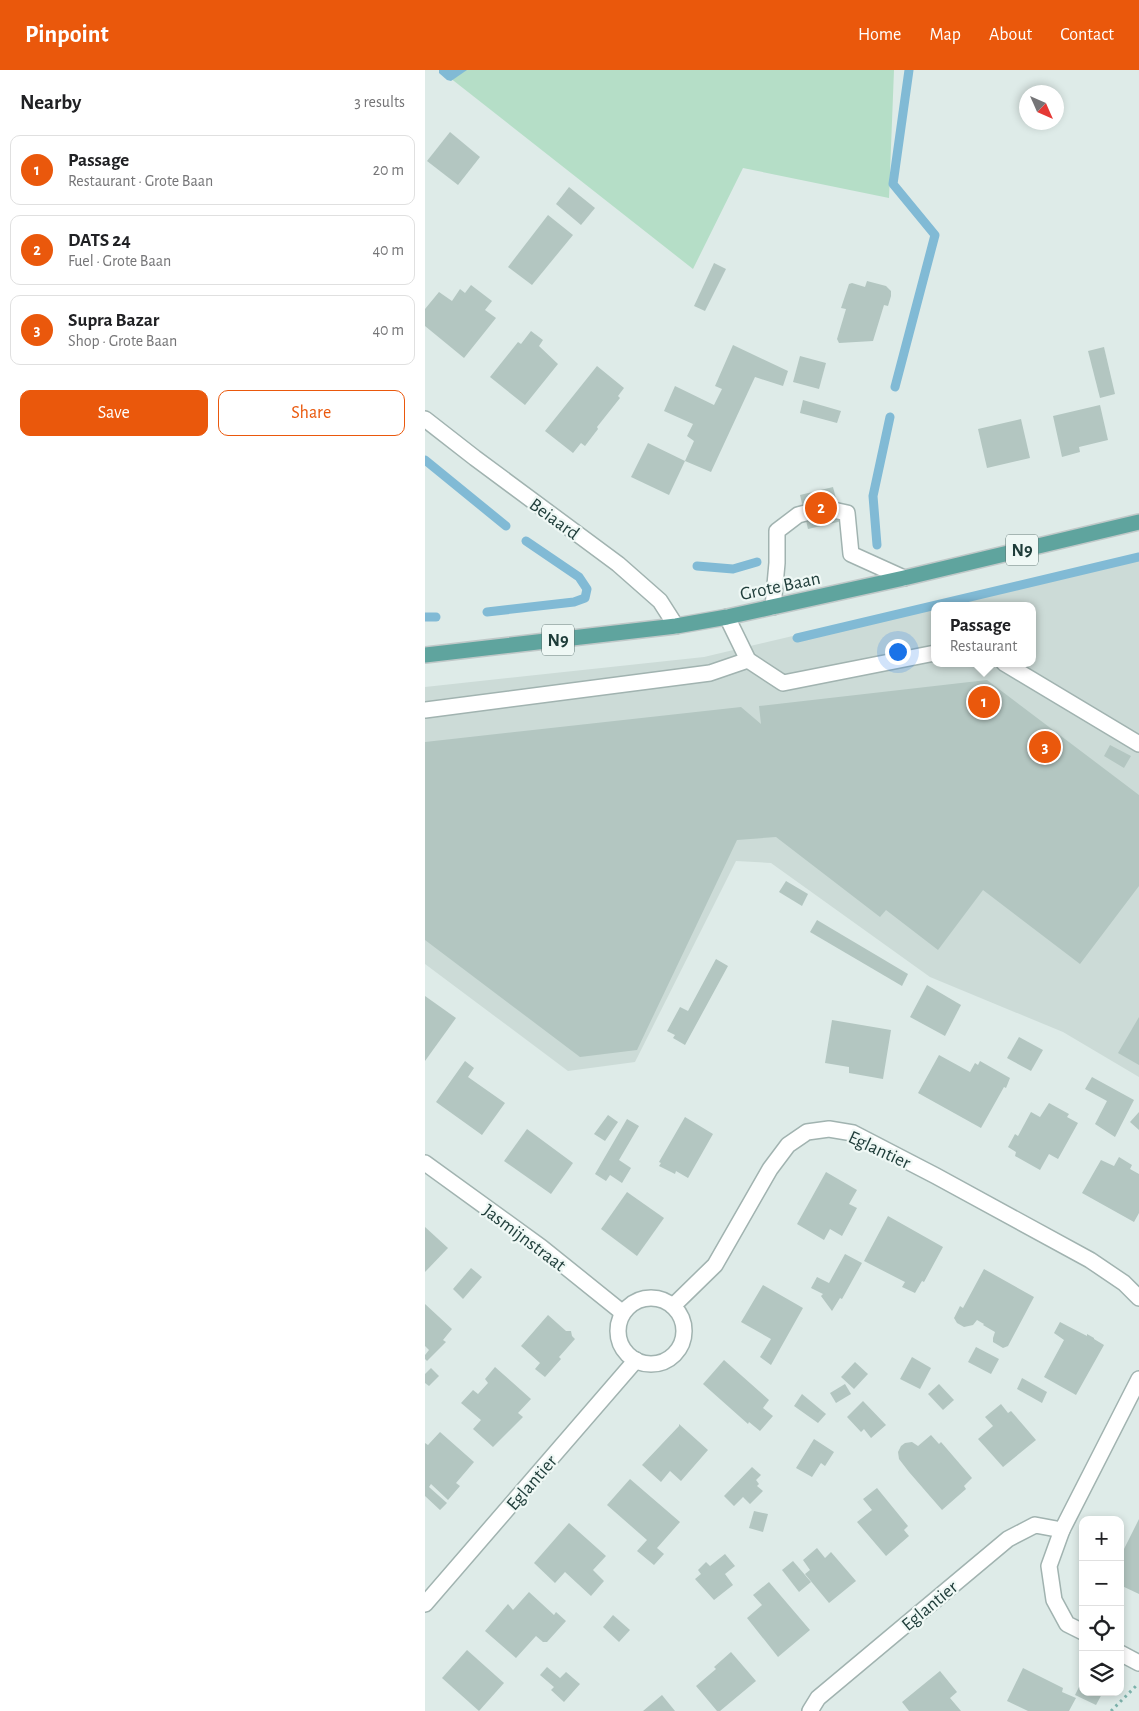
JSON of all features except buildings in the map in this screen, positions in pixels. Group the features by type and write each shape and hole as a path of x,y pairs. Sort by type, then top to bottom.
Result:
{"main road":[{"name":"Grote Baan","path":"425,655 676,626 904,578 1139,522"}],"street":[{"name":"Beiaard","path":"425,419 618,564 660,601 676,626"},
{"path":"773,607 777,563 777,531 797,515 824,508 847,513 851,554 904,578"},
{"path":"727,616 748,660 783,683 931,654"},
{"path":"425,710 710,673 748,660"},
{"path":"1011,667 1139,744"},
{"name":"Eglantier","path":"673,1306 715,1265 770,1169 788,1145 807,1132 829,1129 853,1133 1090,1260 1125,1283 1139,1298"},
{"name":"Jasmijnstraat","path":"425,1163 541,1247 623,1313"},
{"path":"645,1298 664,1300 673,1306 683,1322 684,1331 682,1342 675,1353 666,1360 652,1363 636,1360 629,1355 621,1343 619,1334 619,1323 623,1313 635,1302 645,1298"},
{"name":"Eglantier","path":"425,1604 636,1360"},
{"path":"1079,1630 1067,1624 1054,1600 1049,1566 1062,1530 1139,1379"},
{"name":"Eglantier","path":"810,1711 817,1698 1009,1539 1035,1526 1062,1530"},
{"path":"1124,1655 1139,1663"}],"path":[{"path":"1111,1711 1139,1683"}],"shaded area":[{"path":"1139,554 1139,1077 1063,1032 930,977 771,863 736,861 635,1062 568,1071 425,964 425,687 704,657 931,603 931,667 1036,667 1036,602 936,602"}],"green space":[{"path":"440,70 894,70 889,198 743,168 693,269"}],"water":[{"path":"439,70 467,70 451,81 439,73"}],"waterway":[{"path":"895,387 935,235 893,184 909,70"},
{"path":"877,545 873,496 890,417"},
{"path":"425,460 506,526"},
{"path":"487,612 574,602 585,598 587,589 579,577 526,541"},
{"path":"949,602 1139,557"},
{"path":"697,566 733,569 757,562"},
{"path":"797,638 931,606"},
{"path":"425,617 436,617"}],"place":[{"name":"DATS 24","path":"821,508"},
{"name":"Passage","path":"984,702"},
{"name":"Supra Bazar","path":"1045,747"}]}
